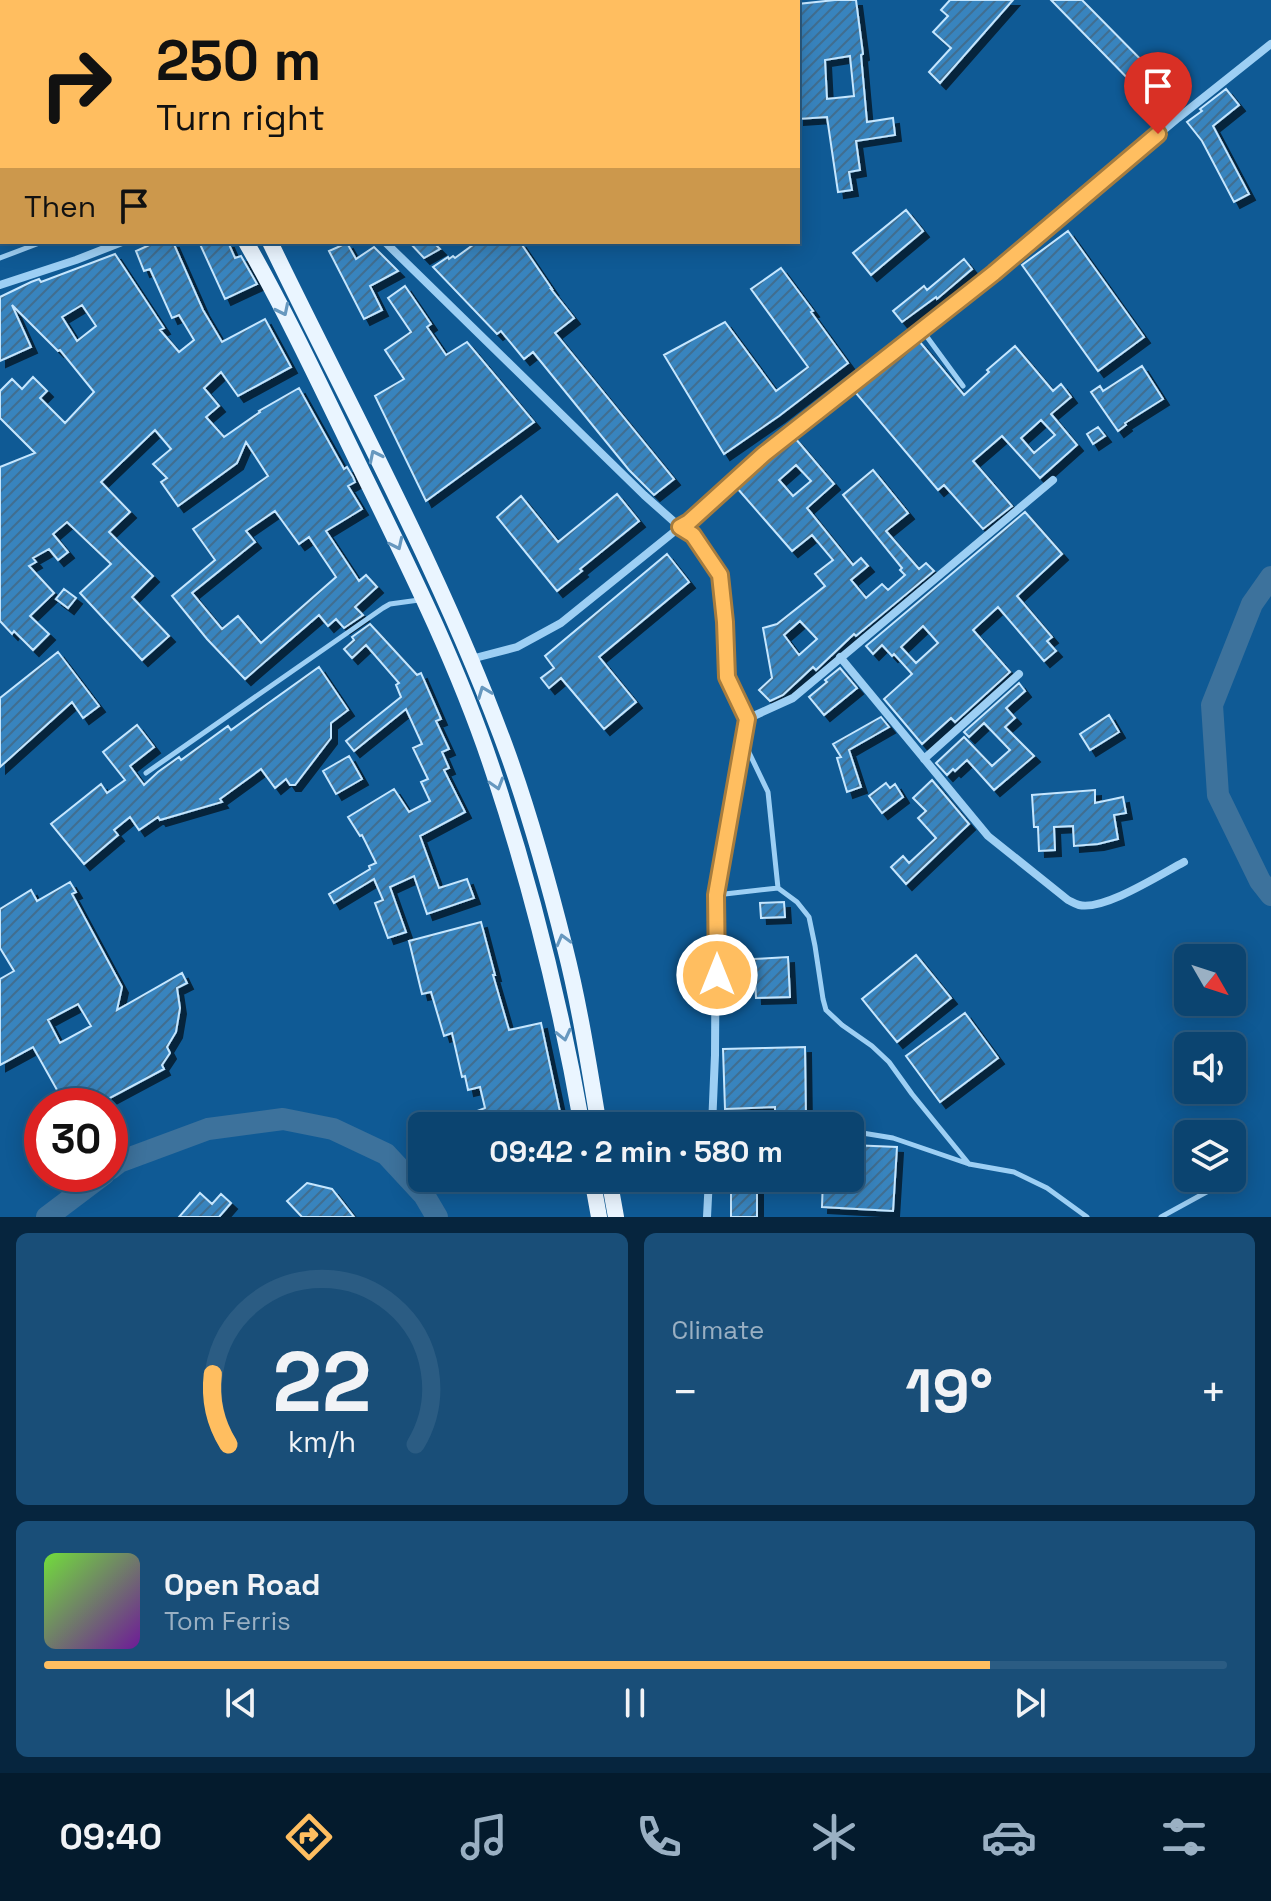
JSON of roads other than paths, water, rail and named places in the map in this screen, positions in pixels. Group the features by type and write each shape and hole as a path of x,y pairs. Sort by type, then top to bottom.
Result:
{"main road":[{"path":"247,244 274,290 424,600 446,647 494,771 523,865 563,1029 579,1112"},
{"path":"271,244 425,557 471,659 527,811 561,934 597,1112"},
{"path":"333,411 349,403"},
{"path":"595,1192 599,1217"},
{"path":"612,1192 616,1217"}],"street":[{"path":"471,659 517,647 561,623 689,522 764,454 994,273 1271,44"},
{"path":"0,285 117,244"},
{"path":"387,244 644,495 693,535 720,575 727,677 747,719 716,895 712,1112"},
{"path":"747,719 793,698 1053,480"},
{"path":"840,657 988,836 1068,900 1082,906 1103,902 1184,862"},
{"path":"924,759 1019,674"},
{"path":"707,1217 708,1192"}],"lane":[{"path":"0,258 37,244"},
{"path":"922,330 963,386"},
{"path":"146,773 383,608 390,604 424,600"},
{"path":"743,741 768,792 778,888"},
{"path":"716,895 778,888 797,902 809,917 826,1010 889,1062 969,1164"},
{"path":"864,1133 893,1138 969,1164 1014,1172 1047,1188 1087,1217"},
{"path":"1161,1217 1207,1192"}],"waterway":[{"path":"1271,577 1252,604 1212,705 1218,795 1260,881 1271,895"},
{"path":"128,1159 208,1129 283,1119 333,1129 386,1154 424,1195 437,1217"},
{"path":"47,1217 80,1192"}]}
